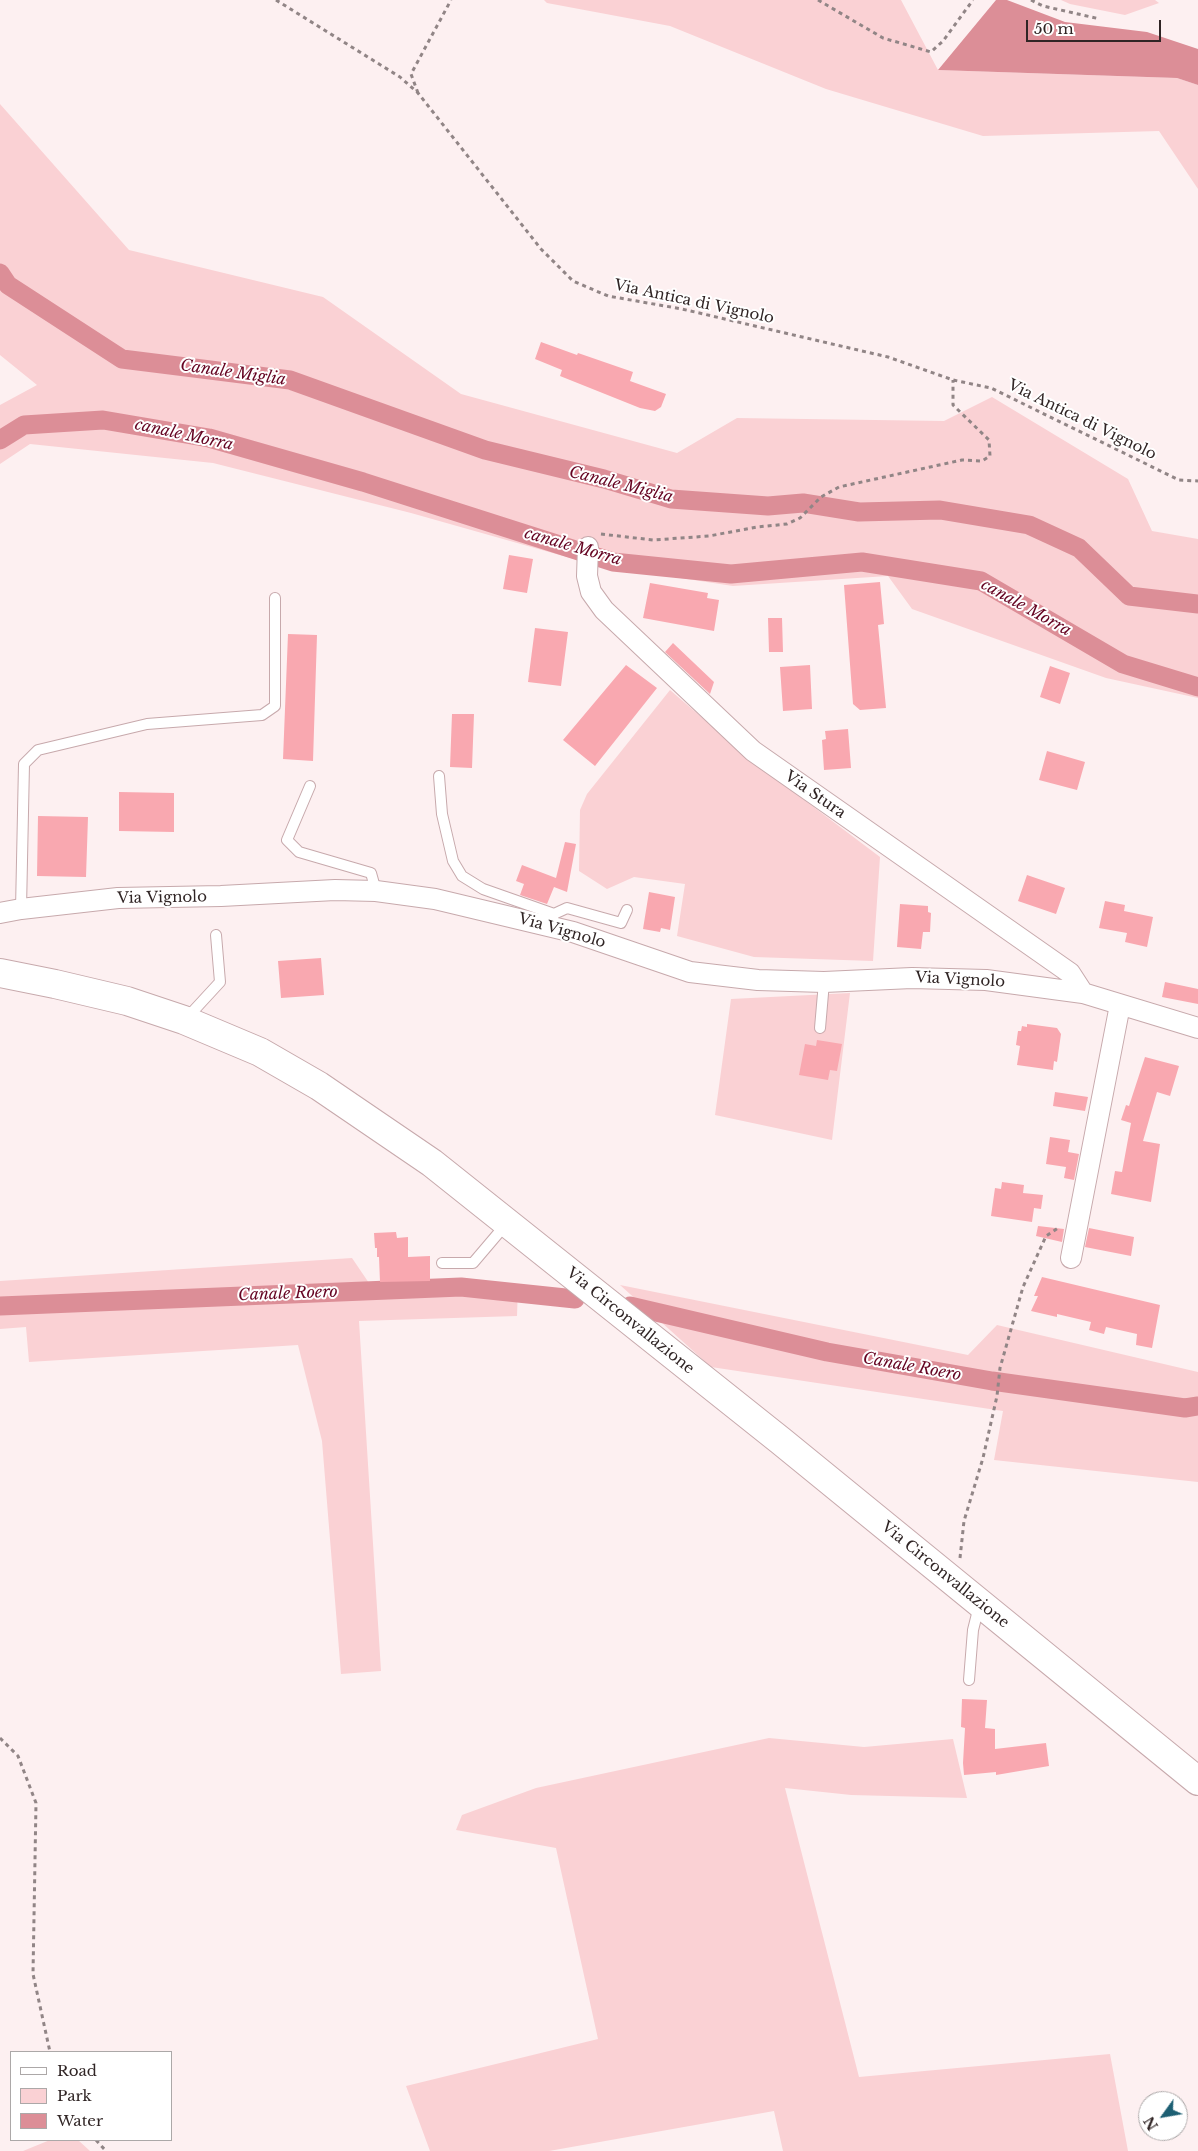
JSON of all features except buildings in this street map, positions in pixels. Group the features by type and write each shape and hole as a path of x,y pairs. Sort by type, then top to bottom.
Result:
{"main road":[{"name":"Via Circonvallazione","path":"0,973 127,1001 184,1020 260,1052 319,1086 432,1163 781,1442 1198,1781"}],"street":[{"name":"Via Stura","path":"588,554 587,576 591,592 604,610 753,751 1070,973 1083,993"},
{"name":"Via Vignolo","path":"0,913 118,898 221,896 335,890 376,891 435,899 552,920 573,932 690,972 758,980 824,982 912,978 986,980 1083,993 1198,1028"},
{"path":"1071,1258 1120,1005"}],"lane":[{"path":"21,909 24,764 38,750 146,724 262,715 276,706 275,598"},
{"path":"439,776 442,814 454,861 462,876 483,889 552,920 567,908 621,923 628,910"},
{"path":"310,786 287,840 299,852 371,873 376,891"},
{"path":"184,1020 220,982 216,934"},
{"path":"820,1028 824,982"},
{"path":"442,1263 473,1263 507,1223"},
{"path":"970,1680 973,1630 977,1614 982,1605"}],"path":[{"name":"Via Antica di Vignolo","path":"276,0 400,77 418,93 541,249 574,281 608,296 682,309 888,357 953,380 991,388 1179,480 1198,481"},
{"path":"418,93 411,74 451,0"},
{"path":"818,0 883,38 931,52 943,41 973,0"},
{"path":"1031,0 1044,6 1100,19"},
{"path":"588,554 599,534 653,540 709,536 757,527 788,524 800,518 821,496 839,486 962,460 982,461 990,456 989,440 953,405 953,380"},
{"path":"957,1586 964,1521 983,1458 997,1396 1000,1368 1023,1287 1046,1236 1080,1212"},
{"path":"0,1738 18,1756 36,1803 33,1974 50,2051"},
{"path":"97,2141 106,2151"}],"green space":[{"path":"544,0 901,0 938,70 1177,78 1198,85 1198,189 1159,131 983,136 826,89 670,26 547,3"},
{"path":"1061,0 1155,0 1159,3 1125,15 1070,4"},
{"path":"0,104 129,250 323,297 461,394 677,453 737,418 944,421 992,397 1128,479 1152,531 1198,539 1198,698 1106,678 912,609 888,576 733,586 595,565 411,513 213,463 30,444 0,464 0,405 37,385 0,355"},
{"path":"670,690 750,759 880,857 873,961 754,957 677,936 685,884 634,877 607,889 579,871 580,810 587,794"},
{"path":"850,993 832,1140 715,1115 731,999"},
{"path":"352,1258 371,1286 441,1284 459,1280 518,1286 517,1316 359,1321 381,1671 341,1674 322,1441 298,1345 29,1362 26,1327 0,1329 0,1281"},
{"path":"620,1285 968,1355 997,1325 1198,1372 1198,1482 994,1460 1003,1411 711,1367"},
{"path":"769,1738 864,1747 953,1739 967,1798 851,1795 785,1788 859,2077 1110,2054 1128,2151 783,2151 774,2111 549,2151 430,2151 406,2086 598,2039 556,1848 456,1830 462,1815 536,1788"},
{"path":"48,2141 79,2141 90,2151 23,2151"}],"water":[{"path":"996,0 1007,0 1065,22 1147,32 1198,49 1198,85 1177,78 938,70"}],"waterway":[{"name":"Canale Miglia","path":"0,273 8,285 122,359 290,380 485,450 604,479 671,499 768,506 803,503 859,512 940,510 1029,525 1079,548 1129,596 1198,604"},
{"name":"canale Morra","path":"0,440 24,425 103,420 209,438 363,482 613,562 731,574 862,562 981,581 1123,664 1198,687"},
{"name":"Canale Roero","path":"0,1306 461,1287 575,1299"},
{"name":"Canale Roero","path":"630,1306 827,1352 992,1381 1185,1408 1198,1406"}]}
